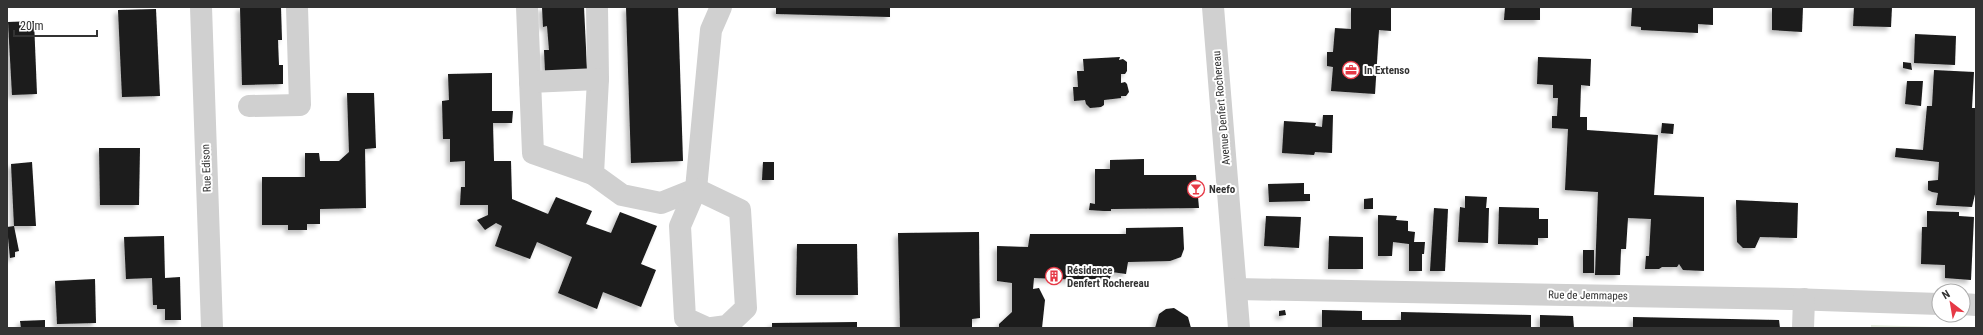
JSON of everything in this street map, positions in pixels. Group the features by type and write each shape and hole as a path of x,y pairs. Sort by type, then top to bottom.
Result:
{"street":[{"name":"Rue Edison","path":"201,7 212,328"},
{"path":"249,106 300,105 298,7"},
{"path":"527,7 533,153 593,174 622,195 661,203 696,189 740,210 746,308 727,326 712,328"},
{"path":"593,174 598,79 597,7"},
{"path":"707,328 685,318 680,226 696,189 712,30 721,7"},
{"name":"Avenue Denfert Rochereau","path":"1213,7 1239,328"},
{"path":"530,82 598,79"},
{"name":"Rue de Jemmapes","path":"1236,289 1804,299 1931,304"},
{"path":"1803,328 1804,299"}],"shaded area":[{"path":"1871,325 1934,327 1871,328"}],"building":[{"path":"240,7 281,7 282,40 278,40 279,65 283,65 283,84 242,85"},
{"path":"542,7 584,7 587,69 545,71 544,50 549,50 547,26 543,27"},
{"path":"626,7 678,7 683,161 631,163"},
{"path":"776,7 890,7 890,17 776,14"},
{"path":"1351,7 1391,7 1391,31 1379,30 1375,94 1331,91 1333,67 1327,66 1327,52 1333,52 1335,28 1351,29"},
{"path":"1505,7 1540,7 1540,20 1504,20"},
{"path":"1632,7 1713,7 1713,25 1698,24 1698,33 1641,30 1641,27 1631,26"},
{"path":"1772,7 1803,7 1802,32 1772,30"},
{"path":"1854,7 1892,7 1891,27 1853,26"},
{"path":"156,9 160,96 122,97 118,10"},
{"path":"34,21 37,94 12,95 8,22"},
{"path":"1915,34 1956,36 1955,65 1914,63"},
{"path":"1120,57 1119,60 1123,59 1127,62 1127,71 1125,74 1121,74 1121,83 1125,82 1127,84 1129,92 1126,96 1104,100 1104,105 1101,107 1090,108 1086,104 1085,100 1074,101 1073,87 1078,87 1077,71 1084,71 1083,59"},
{"path":"1538,57 1591,59 1590,86 1581,85 1580,117 1587,117 1587,130 1658,135 1654,195 1704,197 1704,271 1683,270 1679,264 1677,267 1645,269 1646,256 1649,256 1651,219 1628,218 1626,249 1621,249 1620,275 1595,275 1598,192 1565,190 1568,129 1552,128 1552,116 1557,116 1558,98 1553,98 1553,85 1537,84"},
{"path":"1903,62 1911,63 1912,70 1903,68"},
{"path":"1934,70 1974,72 1972,108 1976,108 1976,190 1972,207 1936,205 1938,193 1928,190 1928,181 1938,180 1939,162 1895,157 1896,148 1923,150 1927,106 1932,106"},
{"path":"492,73 492,111 513,111 512,123 493,123 494,161 511,161 512,199 548,214 556,197 592,211 586,224 611,233 620,212 657,226 641,264 656,270 641,307 603,292 597,309 558,293 572,257 537,242 530,259 495,246 502,226 496,223 485,230 477,220 488,215 488,205 460,205 461,187 465,187 465,161 450,162 450,139 443,139 442,101 449,100 448,74"},
{"path":"1907,81 1923,81 1921,106 1905,104"},
{"path":"347,93 374,93 376,148 365,149 366,208 320,209 320,224 307,224 307,230 288,230 288,225 262,225 262,177 305,177 305,153 319,153 320,161 339,161 349,152"},
{"path":"1323,115 1333,115 1332,153 1315,152 1314,155 1282,153 1284,121 1316,123 1315,126 1322,127"},
{"path":"1662,123 1674,124 1673,134 1661,133"},
{"path":"99,148 140,148 139,205 100,205"},
{"path":"1144,159 1144,175 1196,175 1199,208 1111,209 1111,211 1089,210 1090,203 1095,204 1095,169 1110,169 1110,160"},
{"path":"32,162 36,226 14,226 11,164"},
{"path":"763,162 774,162 774,180 762,180"},
{"path":"1304,183 1304,194 1310,194 1310,201 1269,202 1268,184"},
{"path":"1465,196 1487,197 1486,208 1489,208 1488,243 1458,242 1460,207 1465,208"},
{"path":"1373,198 1373,209 1364,209 1364,199"},
{"path":"1736,200 1798,203 1797,238 1760,237 1755,248 1743,248 1737,242"},
{"path":"1499,207 1539,208 1539,219 1548,219 1548,238 1538,238 1538,245 1498,244"},
{"path":"1434,208 1448,209 1445,271 1430,271"},
{"path":"1927,211 1959,212 1959,216 1974,217 1971,280 1945,278 1945,265 1921,264 1922,227 1927,227"},
{"path":"1378,215 1397,216 1396,220 1408,221 1408,231 1415,232 1414,242 1425,242 1424,254 1422,254 1422,271 1409,271 1409,244 1393,242 1392,256 1378,256"},
{"path":"1266,216 1301,217 1299,248 1264,246"},
{"path":"14,226 19,251 15,252 15,257 10,258 7,227"},
{"name":"Résidence Denfert Rochereau","path":"1183,227 1184,249 1181,257 1170,261 1128,262 1126,274 1112,272 1109,281 1034,278 1033,289 1039,288 1045,300 1042,328 999,328 999,324 1012,312 1012,283 997,281 997,246 1028,247 1030,234 1126,234 1126,228"},
{"path":"979,232 980,318 972,319 972,328 900,328 898,233"},
{"path":"164,236 165,278 180,277 181,320 165,320 165,309 157,309 157,305 153,305 152,278 126,279 124,237"},
{"path":"1329,236 1363,237 1363,269 1328,269"},
{"path":"797,244 857,244 858,295 796,295"},
{"path":"1583,250 1594,250 1594,273 1583,273"},
{"path":"95,279 96,323 57,324 55,281"},
{"name":"Résidence Denfert Rochereau","path":"1174,308 1188,317 1191,328 1155,328 1159,314 1166,309"},
{"path":"1285,310 1286,315 1279,316 1279,311"},
{"path":"1322,310 1362,311 1362,320 1401,320 1401,312 1531,315 1531,328 1322,328"},
{"path":"1540,315 1573,316 1574,328 1540,328"},
{"path":"1633,317 1779,320 1780,328 1633,328"},
{"path":"45,320 45,328 21,328 20,321"},
{"path":"857,322 857,328 772,328 772,323"}],"place":[{"name":"In Extenso","path":"1351,70"},
{"name":"Neefo","path":"1196,189"},
{"name":"Résidence Denfert Rochereau","path":"1054,276"}]}
